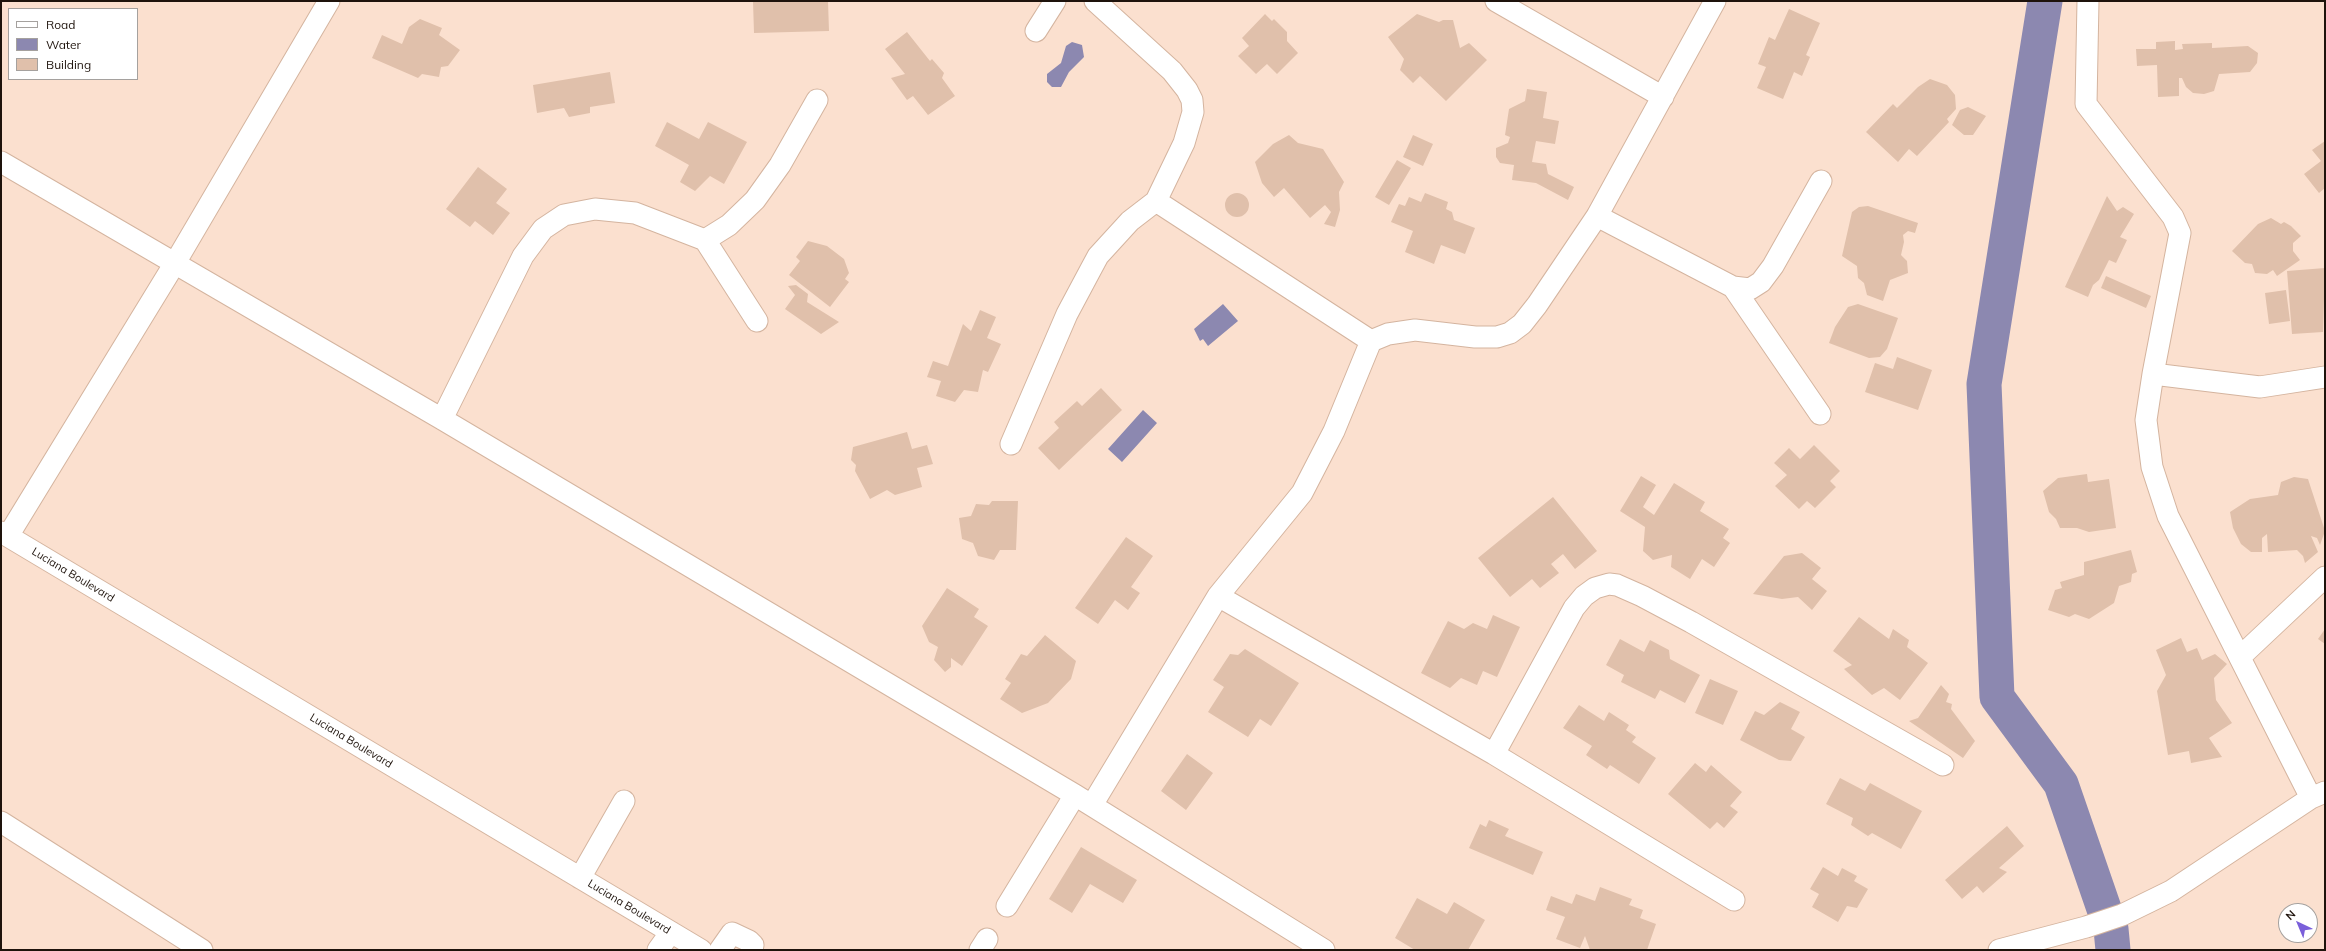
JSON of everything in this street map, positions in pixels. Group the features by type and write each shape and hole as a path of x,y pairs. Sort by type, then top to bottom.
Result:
{"street":[{"path":"4,534 174,263 329,1"},
{"path":"1036,31 1055,1"},
{"path":"1011,444 1067,314 1098,256 1130,221 1156,201 1184,143 1193,112 1192,100 1181,81 1095,1"},
{"path":"1496,1 1664,97"},
{"path":"1007,906 1083,800 1218,596 1302,494 1334,432 1371,341 1388,334 1408,330 1475,337 1497,337 1510,333 1522,324 1537,305 1597,216 1664,97 1715,1"},
{"path":"1999,950 2086,928 2122,915 2172,891 2318,795 2240,657 2168,516 2152,467 2146,420 2153,374 2180,233 2173,217 2086,104 2088,1"},
{"path":"705,240 728,225 755,200 780,165 817,100"},
{"path":"1,162 442,419 1083,800 1324,950"},
{"path":"1597,216 1733,287 1750,289 1761,282 1773,266 1821,181"},
{"path":"1156,201 1371,341"},
{"path":"442,419 524,256 543,229 564,215 595,209 635,213 705,240 757,321"},
{"path":"1733,287 1820,414"},
{"path":"2153,374 2260,387 2325,377"},
{"name":"Luciana Boulevard","path":"4,534 701,950"},
{"path":"2240,657 2325,577"},
{"path":"1494,754 1574,608 1584,596 1595,588 1609,584 1617,585 1642,596 1691,622 1943,765"},
{"path":"1218,596 1494,754 1734,900"},
{"path":"580,878 624,801"},
{"path":"1,822 202,950"},
{"path":"658,950 671,932"},
{"path":"720,950 732,934 749,941 753,945 752,950"}],"water":[{"path":"1072,42 1082,45 1084,57 1069,72 1061,87 1052,87 1047,82 1047,74 1061,63 1066,46"},
{"path":"1223,304 1238,321 1208,346 1203,339 1200,341 1194,329"},
{"path":"1143,410 1157,423 1122,462 1108,449"}],"building":[{"path":"753,1 828,1 829,31 754,33"},
{"path":"1789,9 1820,23 1806,55 1810,57 1802,76 1794,72 1783,99 1757,88 1766,67 1758,64 1769,37 1775,40"},
{"path":"1265,14 1272,21 1274,19 1287,32 1287,41 1298,53 1277,74 1267,64 1256,74 1238,56 1249,46 1242,38"},
{"path":"1417,14 1439,22 1443,20 1453,20 1460,48 1469,43 1487,60 1446,101 1420,76 1413,83 1400,70 1404,59 1388,37"},
{"path":"420,19 442,28 439,35 460,50 448,66 441,67 439,77 422,74 418,78 372,58 382,35 402,44 409,27"},
{"path":"907,32 930,61 932,59 944,73 942,78 955,96 928,115 913,96 907,100 891,78 905,74 885,49"},
{"path":"2175,41 2175,50 2183,49 2182,44 2212,43 2212,48 2248,46 2258,53 2257,63 2250,72 2219,74 2214,91 2204,94 2193,93 2186,87 2182,78 2179,78 2179,96 2158,97 2157,65 2137,66 2136,49 2156,49 2156,42"},
{"path":"610,72 615,103 590,107 590,113 569,117 564,108 537,113 533,85"},
{"path":"1930,79 1947,85 1955,95 1956,109 1947,119 1949,122 1917,156 1909,149 1898,162 1866,132 1893,104 1897,108 1918,87"},
{"path":"1527,89 1547,92 1543,118 1559,121 1555,144 1536,141 1532,162 1546,164 1548,174 1574,187 1568,200 1536,183 1512,180 1514,165 1500,163 1496,157 1496,148 1508,143 1510,137 1505,135 1509,109 1525,101"},
{"path":"1968,107 1986,116 1973,135 1964,135 1952,125 1960,110"},
{"path":"667,122 699,139 708,122 747,142 724,184 710,176 695,191 680,182 689,165 655,146"},
{"path":"1289,135 1298,143 1323,149 1344,182 1339,192 1340,210 1335,227 1324,224 1331,212 1325,205 1310,218 1284,188 1274,197 1262,183 1255,162 1273,144"},
{"path":"1413,135 1433,144 1423,166 1403,157"},
{"path":"2325,141 2325,188 2319,193 2304,174 2321,161 2312,150"},
{"path":"1397,160 1411,168 1389,205 1375,197"},
{"path":"478,167 507,189 496,203 510,213 493,235 475,221 470,227 446,209"},
{"path":"1237,193 1246,196 1249,205 1246,214 1237,217 1228,214 1225,205 1228,196"},
{"path":"1425,193 1448,202 1446,209 1452,212 1454,220 1475,228 1465,254 1441,245 1434,264 1405,252 1413,231 1391,222 1399,204 1405,206 1409,197 1421,202"},
{"path":"2107,196 2117,211 2123,207 2134,214 2120,237 2127,240 2116,263 2109,260 2099,280 2093,285 2088,297 2065,287"},
{"path":"1868,206 1918,223 1915,233 1908,231 1903,235 1904,242 1901,255 1907,261 1908,273 1890,280 1883,301 1867,295 1864,283 1858,278 1857,266 1842,256 1852,212 1859,207"},
{"path":"2271,218 2281,224 2284,222 2291,226 2301,236 2293,243 2293,251 2300,260 2277,276 2273,270 2267,274 2255,273 2252,264 2245,263 2232,251 2258,224"},
{"path":"808,241 827,246 844,259 849,273 845,279 849,282 830,307 789,275 800,261 796,257"},
{"path":"2325,268 2323,332 2292,334 2287,271"},
{"path":"2106,276 2151,296 2146,308 2101,288"},
{"path":"796,285 808,294 807,302 839,322 821,334 785,309 795,295 788,286"},
{"path":"2286,290 2290,321 2269,324 2265,293"},
{"path":"1858,304 1898,318 1887,349 1880,357 1869,358 1829,343 1835,327 1848,307"},
{"path":"980,310 996,317 987,338 1001,344 988,372 983,370 978,392 964,390 955,402 936,396 941,381 927,377 933,361 948,366 963,324 971,331"},
{"path":"1897,357 1932,370 1918,410 1865,392 1875,363 1893,369"},
{"path":"1101,388 1122,410 1059,470 1038,448 1059,428 1054,422 1077,401 1082,406"},
{"path":"907,432 912,449 927,445 933,464 917,468 922,487 895,495 887,490 870,499 855,471 856,465 851,460 853,447"},
{"path":"1814,445 1840,471 1830,481 1836,487 1815,508 1807,501 1799,509 1775,486 1787,475 1774,463 1789,448 1800,459"},
{"path":"2087,474 2088,482 2109,479 2116,528 2089,532 2077,528 2060,528 2056,519 2049,512 2043,491 2058,478"},
{"path":"1641,476 1656,485 1643,507 1654,515 1674,483 1705,502 1700,511 1729,529 1723,538 1730,543 1714,567 1702,559 1690,579 1671,567 1672,555 1653,560 1643,551 1645,527 1620,511"},
{"path":"2294,477 2308,479 2325,531 2320,545 2317,538 2311,536 2318,552 2305,563 2303,556 2297,550 2268,552 2267,534 2262,538 2262,552 2251,552 2241,544 2233,528 2230,512 2250,499 2278,495 2281,482"},
{"path":"1553,497 1597,551 1575,569 1563,554 1551,564 1559,573 1540,588 1532,579 1510,597 1478,558"},
{"path":"992,501 1018,501 1016,550 1000,550 994,560 978,556 973,543 962,539 959,518 971,516 976,504 989,505"},
{"path":"1126,537 1153,556 1131,587 1140,593 1128,610 1115,600 1098,624 1075,608"},
{"path":"2131,550 2137,572 2132,574 2131,582 2119,586 2114,603 2089,619 2075,614 2069,617 2048,610 2055,590 2062,588 2060,582 2084,575 2084,562"},
{"path":"1802,553 1821,568 1812,579 1827,591 1812,610 1798,597 1782,599 1753,594 1784,556"},
{"path":"947,588 979,609 974,617 988,626 962,666 951,658 951,667 945,672 934,660 938,647 929,642 922,626"},
{"path":"1493,615 1520,627 1497,677 1483,671 1477,685 1461,678 1450,688 1421,673 1448,621 1464,629 1473,623 1487,629"},
{"path":"1859,617 1889,639 1893,629 1909,640 1907,647 1928,663 1900,700 1884,688 1872,695 1844,669 1852,665 1833,651"},
{"path":"2325,629 2325,644 2318,639"},
{"path":"1045,635 1076,661 1071,679 1048,703 1022,713 1000,699 1011,683 1005,679 1021,654 1027,656"},
{"path":"2181,638 2187,652 2197,648 2202,660 2215,654 2227,664 2214,678 2216,700 2232,723 2209,738 2222,757 2191,763 2189,751 2168,755 2157,691 2166,675 2156,650"},
{"path":"1620,639 1644,652 1650,640 1669,650 1670,659 1700,675 1685,703 1660,690 1655,699 1621,682 1624,675 1606,665"},
{"path":"1245,649 1299,683 1271,726 1260,719 1248,737 1208,712 1224,687 1213,680 1230,654 1238,655"},
{"path":"1710,679 1738,691 1723,725 1695,713"},
{"path":"1941,685 1949,694 1946,702 1952,704 1951,709 1975,741 1963,758 1909,721 1918,718"},
{"path":"1780,702 1800,712 1791,729 1805,737 1791,761 1779,760 1740,740 1755,711 1764,715"},
{"path":"1579,705 1604,721 1609,712 1629,725 1626,730 1636,737 1632,742 1656,758 1639,784 1610,765 1607,769 1586,755 1592,746 1563,728"},
{"path":"1187,754 1213,773 1186,810 1161,791"},
{"path":"1695,763 1706,772 1711,765 1742,792 1730,806 1738,812 1724,828 1717,822 1710,829 1668,794"},
{"path":"1840,778 1865,791 1870,783 1922,811 1901,849 1872,833 1868,836 1851,825 1853,818 1826,804"},
{"path":"1489,820 1509,829 1505,836 1543,852 1533,875 1469,848 1480,824 1486,827"},
{"path":"2007,826 2024,846 1999,868 2007,872 1983,893 1977,886 1962,899 1945,880"},
{"path":"1081,847 1137,880 1123,903 1090,884 1072,913 1049,899"},
{"path":"1823,867 1838,876 1842,868 1857,876 1854,881 1868,889 1857,908 1847,906 1838,922 1812,907 1819,894 1810,889"},
{"path":"1600,887 1632,899 1629,905 1643,910 1640,918 1656,924 1647,950 1590,950 1585,936 1580,948 1556,939 1565,917 1546,910 1551,896 1572,904 1576,894 1595,901"},
{"path":"1417,898 1447,914 1454,902 1485,920 1468,950 1415,950 1395,938"}],"waterway":[{"path":"2045,1 1984,384 1997,697 2061,784 2111,929 2113,950"}]}
